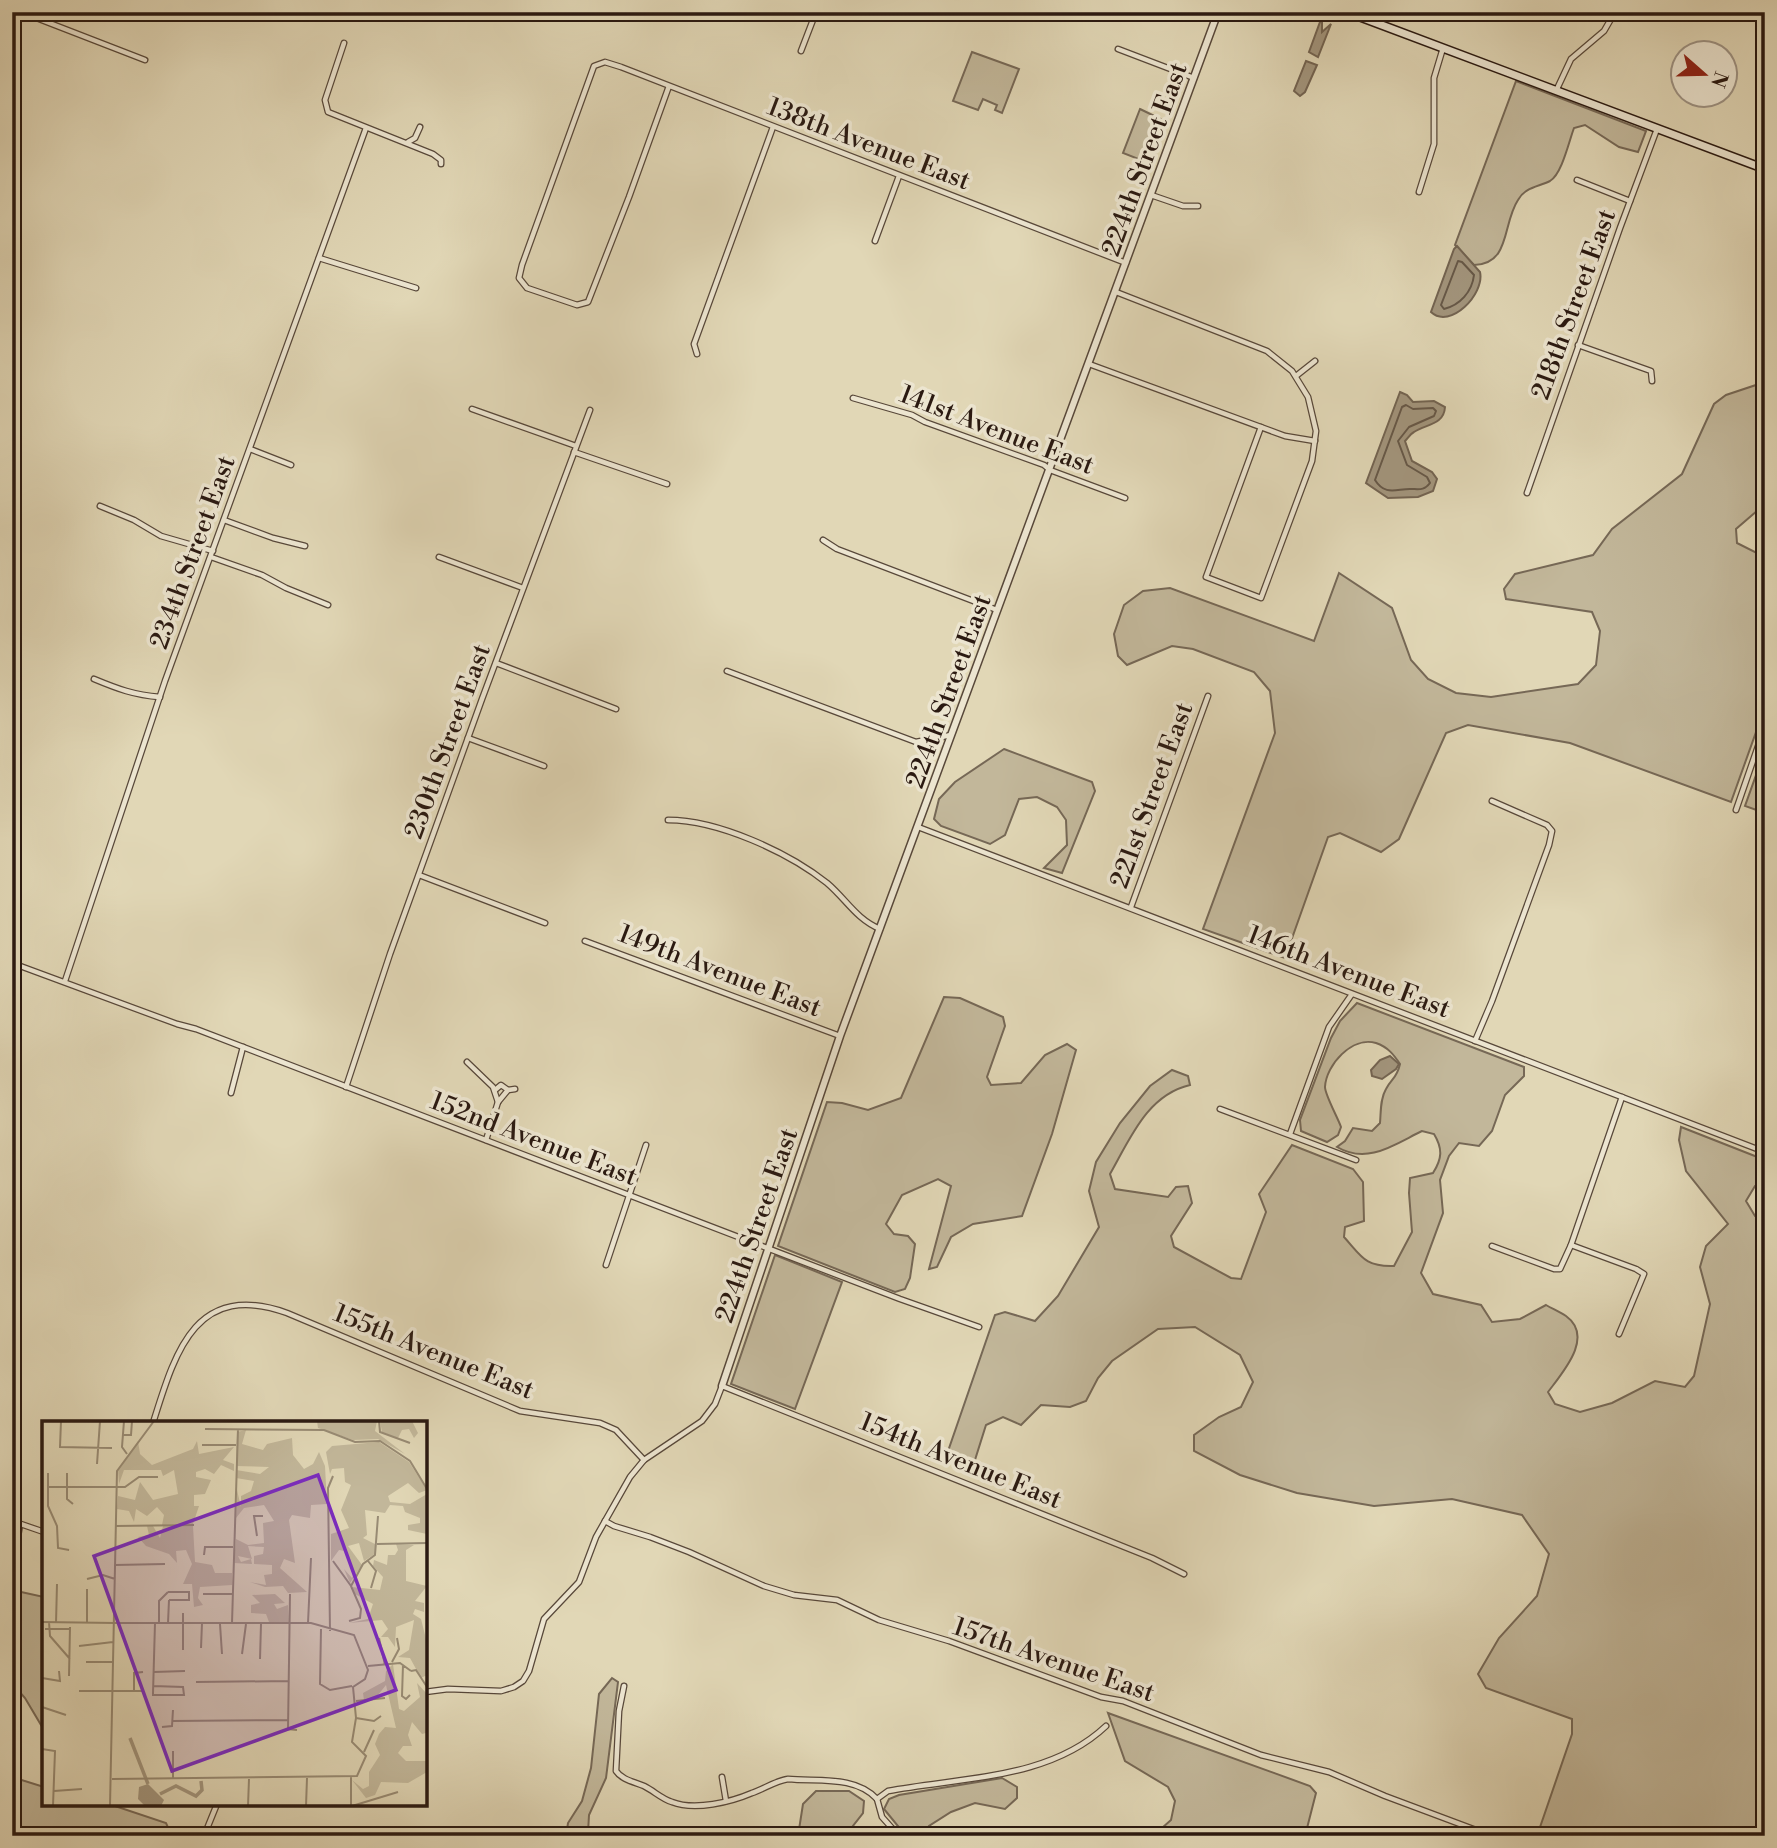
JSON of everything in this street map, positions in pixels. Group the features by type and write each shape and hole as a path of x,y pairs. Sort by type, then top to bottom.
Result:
{"main road":[{"path":"1347,12 1765,169"}],"street":[{"path":"21,12 145,60"},
{"path":"802,51 816,12"},
{"name":"224th Street East","path":"722,1386 841,1036 1218,12"},
{"path":"1556,91 1571,59 1604,31 1615,12"},
{"path":"344,43 325,100 326,110 330,114 433,154 441,160 441,164"},
{"path":"1419,192 1434,144 1434,78 1443,48"},
{"path":"1118,49 1194,78"},
{"name":"138th Avenue East","path":"669,86 590,299 586,304 577,305 527,288 519,274 594,66 610,63 1127,263"},
{"path":"407,143 415,138 420,127"},
{"path":"698,354 694,344 773,127"},
{"name":"234th Street East","path":"65,981 160,697 366,128"},
{"name":"218th Street East","path":"1527,493 1657,129"},
{"path":"875,241 899,176"},
{"path":"1577,180 1630,201"},
{"path":"1152,195 1183,206 1198,206"},
{"path":"319,258 416,288"},
{"path":"1116,292 1258,346 1277,357 1296,376 1312,408 1315,441 1309,470 1261,598 1206,577 1261,427"},
{"path":"1578,345 1651,371 1652,381"},
{"path":"1296,376 1315,361"},
{"path":"1089,364 1285,436 1315,441"},
{"name":"141st Avenue East","path":"853,398 912,415 1125,498"},
{"path":"472,409 667,484"},
{"name":"230th Street East","path":"346,1087 468,738 590,410"},
{"path":"250,449 291,465"},
{"path":"100,506 134,520 161,536 212,554 328,605"},
{"path":"224,520 305,546"},
{"path":"823,540 850,554 998,610"},
{"path":"439,557 523,588"},
{"path":"496,663 616,709"},
{"path":"727,671 916,743 952,735"},
{"path":"94,679 113,684 130,694 160,697"},
{"name":"221st Street East","path":"1131,907 1208,696"},
{"path":"1736,810 1765,726"},
{"path":"468,738 544,766"},
{"path":"1475,1041 1496,990 1552,831 1547,825 1492,801"},
{"path":"668,820 700,822 790,857 834,890 859,917 880,929"},
{"name":"146th Avenue East","path":"918,827 1765,1152"},
{"path":"419,875 545,923"},
{"name":"149th Avenue East","path":"585,941 841,1036"},
{"path":"12,963 65,981"},
{"name":"152nd Avenue East","path":"65,981 979,1327"},
{"path":"1290,1134 1329,1027 1352,993"},
{"path":"231,1093 243,1047"},
{"path":"467,1062 495,1090 498,1102"},
{"path":"495,1090 501,1085 508,1090"},
{"path":"486,1140 498,1102 508,1090 515,1089"},
{"path":"1492,1246 1559,1270 1571,1245 1622,1097"},
{"path":"1220,1109 1356,1160"},
{"path":"606,1265 646,1146"},
{"path":"1571,1245 1644,1274 1619,1334"},
{"name":"155th Avenue East","path":"154,1421 178,1351 188,1335 201,1321 229,1307 252,1304 270,1306 520,1411 600,1423 616,1430 645,1460"},
{"path":"427,1692 448,1689 501,1691 523,1681 529,1671 544,1619 579,1582 592,1545 630,1477 645,1460 702,1421 715,1404 722,1386"},
{"name":"154th Avenue East","path":"722,1386 1152,1558 1184,1574"},
{"path":"12,1521 42,1531"},
{"name":"157th Avenue East","path":"605,1521 650,1536 764,1586 794,1595 837,1600 878,1620 949,1642 1101,1697 1123,1702 1261,1755 1329,1772 1492,1836"},
{"path":"12,1575 20,1524"},
{"path":"624,1686 619,1711 617,1774 677,1804 695,1805 726,1801 788,1780 841,1781 860,1786 877,1799 882,1817 899,1836"},
{"path":"877,1799 888,1791 1014,1770 1054,1759 1093,1739 1107,1726"},
{"path":"722,1777 726,1801"},
{"path":"215,1836 205,1834 216,1806"}],"shaded area":[{"path":"972,52 1019,69 1002,113 995,110 997,105 983,99 978,110 953,101"},
{"path":"1516,81 1646,131 1638,152 1619,147 1585,125 1574,128 1562,165 1554,177 1521,196 1513,210 1500,250 1486,263 1474,265 1455,245"},
{"path":"1140,109 1167,122 1151,164 1123,153"},
{"path":"1765,382 1765,504 1736,529 1737,543 1765,557 1765,707 1731,802 1570,743 1468,725 1446,733 1399,839 1381,852 1340,833 1328,837 1285,958 1203,929 1275,733 1270,691 1254,672 1193,649 1172,646 1127,665 1118,656 1114,634 1124,605 1143,591 1170,588 1314,641 1339,573 1392,608 1411,660 1428,679 1456,693 1491,697 1578,684 1596,665 1600,631 1592,612 1506,599 1504,589 1515,574 1593,555 1612,529 1682,474 1714,404 1726,395"},
{"path":"1004,749 1092,782 1095,791 1062,873 1044,868 1067,845 1066,820 1057,807 1037,797 1019,799 1005,835 990,844 941,826 934,819 939,799 955,782"},
{"path":"1765,750 1765,813 1745,806"},
{"path":"944,997 960,998 1003,1017 1005,1026 987,1077 991,1085 1021,1083 1045,1055 1067,1044 1076,1050 1052,1134 1022,1216 973,1224 951,1237 937,1267 929,1269 951,1186 938,1179 902,1195 886,1224 894,1234 908,1236 915,1244 910,1278 905,1289 895,1292 778,1246 827,1102 868,1110 901,1098"},
{"path":"1357,1003 1524,1067 1524,1076 1505,1095 1492,1131 1479,1146 1459,1143 1449,1156 1440,1180 1443,1213 1421,1273 1433,1294 1481,1305 1492,1322 1520,1319 1546,1305 1566,1316 1574,1325 1577,1344 1567,1365 1548,1392 1555,1404 1580,1412 1612,1403 1655,1381 1685,1387 1694,1376 1710,1304 1700,1267 1706,1246 1728,1224 1686,1171 1679,1140 1681,1127 1765,1160 1765,1181 1755,1186 1746,1201 1755,1216 1765,1220 1765,1836 1537,1836 1572,1734 1572,1719 1486,1688 1478,1674 1499,1638 1537,1596 1549,1554 1522,1515 1452,1499 1374,1506 1297,1493 1240,1475 1194,1451 1194,1435 1219,1417 1241,1407 1253,1382 1240,1355 1195,1327 1158,1329 1112,1361 1098,1378 1086,1401 1070,1407 1041,1405 1021,1425 1003,1417 986,1425 974,1463 954,1465 946,1457 995,1315 1005,1312 1035,1321 1058,1296 1099,1227 1089,1191 1096,1162 1120,1123 1150,1086 1172,1070 1188,1076 1190,1085 1175,1090 1151,1108 1141,1120 1110,1174 1115,1189 1168,1197 1176,1187 1188,1186 1192,1203 1171,1236 1174,1247 1231,1278 1241,1279 1266,1212 1259,1194 1292,1145 1353,1169 1363,1182 1364,1221 1345,1227 1344,1237 1370,1263 1394,1266 1412,1232 1410,1178 1433,1173 1440,1154 1437,1139 1434,1134 1422,1131 1381,1151 1360,1154 1337,1147 1345,1141 1353,1128 1372,1131 1380,1123 1384,1093 1400,1064 1395,1057 1376,1043 1367,1042 1342,1054 1330,1070 1325,1087 1341,1127 1338,1135 1327,1142 1301,1131 1300,1120 1331,1038 1340,1021"},
{"path":"775,1255 842,1282 795,1409 731,1384"},
{"path":"12,1590 42,1597 42,1727 25,1698 12,1683 12,1672 19,1663 12,1661"},
{"path":"612,1678 618,1682 606,1778 589,1815 588,1833 593,1836 566,1836 568,1823 582,1801 591,1768 599,1694"},
{"path":"1108,1713 1310,1786 1316,1793 1305,1836 1153,1836 1171,1820 1175,1801 1168,1787 1125,1761"},
{"path":"12,1777 42,1786 42,1806 115,1806 166,1823 172,1836 12,1836"},
{"path":"1002,1778 1017,1787 1017,1798 1005,1809 975,1803 951,1812 929,1826 932,1836 906,1836 884,1809 889,1799 899,1795"},
{"path":"816,1791 849,1791 864,1801 863,1813 845,1836 798,1836 803,1804"}],"water":[{"path":"1322,21 1322,32 1331,24 1318,57 1309,52"},
{"path":"1306,61 1317,65 1305,92 1300,96 1294,91"},
{"path":"1457,246 1480,272 1480,281 1472,299 1464,307 1456,313 1439,316 1431,312"},
{"path":"1400,392 1413,402 1434,401 1445,407 1438,421 1413,433 1405,441 1412,461 1432,472 1437,479 1433,491 1418,497 1388,498 1366,483"},
{"path":"1390,1056 1399,1064 1396,1069 1382,1079 1372,1076 1371,1070 1380,1060"}]}
